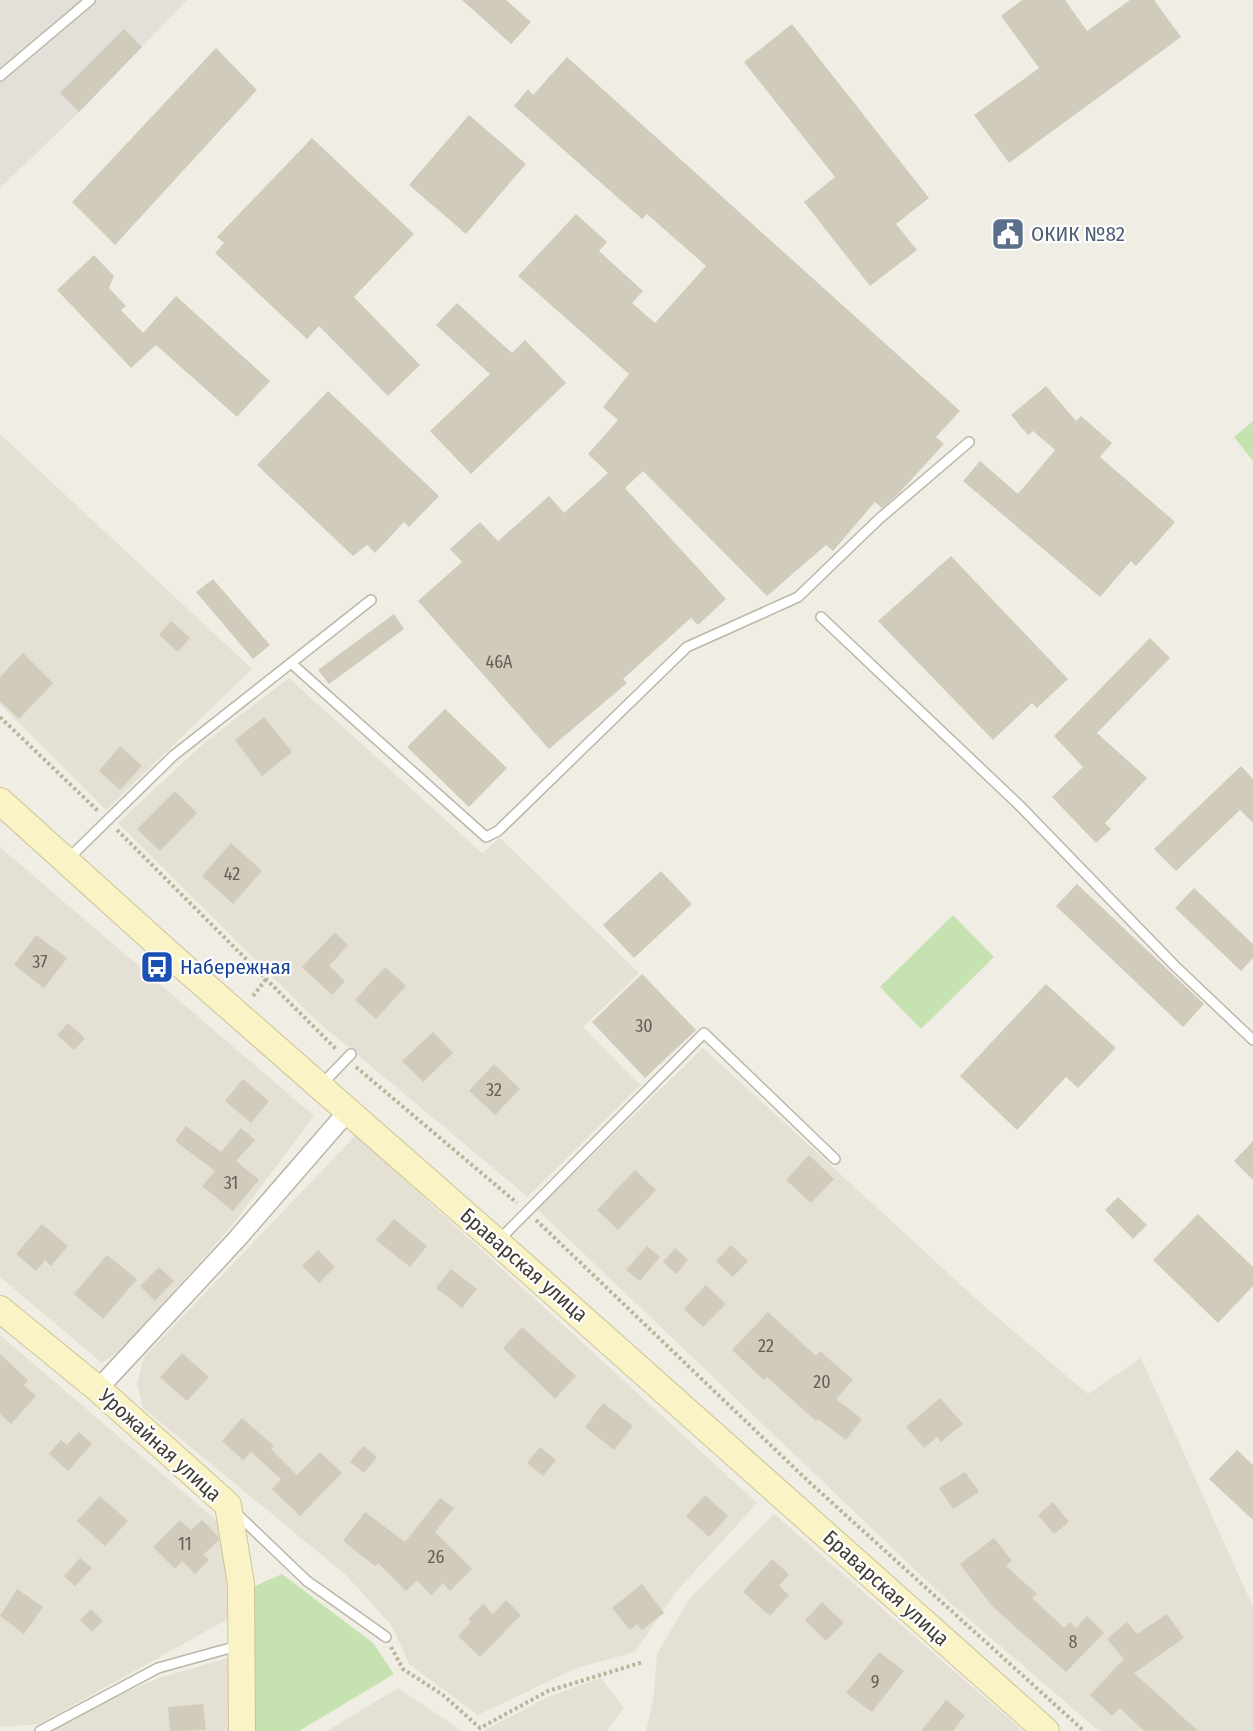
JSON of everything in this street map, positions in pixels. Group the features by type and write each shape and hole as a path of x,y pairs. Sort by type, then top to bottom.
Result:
{"main road":[{"name":"Браварская улица","path":"0,801 168,953 497,1242 1046,1731"},
{"name":"Урожайная улица","path":"0,1310 98,1389 228,1505 241,1584 242,1731"}],"street":[{"path":"98,1389 237,1239 348,1110"}],"lane":[{"path":"0,76 90,0"},
{"path":"291,663 486,837 498,831 687,647 798,597 879,519 969,442"},
{"path":"66,860 173,756 371,600"},
{"path":"821,617 1019,805 1174,966 1253,1040"},
{"path":"497,1242 704,1033 835,1159"},
{"path":"320,1086 348,1056"},
{"path":"228,1505 307,1581 386,1637"},
{"path":"40,1731 158,1668 241,1645"}],"path":[{"path":"0,717 348,1056 528,1212 808,1481 1084,1731"},
{"path":"253,996 267,978"},
{"path":"386,1637 403,1669 443,1695 480,1728 548,1691 643,1662"}],"shaded area":[{"path":"0,0 187,0 79,112 0,188"},
{"path":"0,434 252,669 106,810 0,704"},
{"path":"289,678 482,853 500,838 639,973 583,1027 640,1085 528,1197 317,1021 118,823 203,744"},
{"path":"0,847 314,1116 230,1228 123,1348 102,1363 0,1277"},
{"path":"703,1048 985,1307 1088,1394 1141,1358 1253,1607 1253,1731 1099,1731 948,1601 537,1209"},
{"path":"356,1135 757,1503 675,1593 635,1652 574,1669 478,1715 409,1664 392,1626 346,1575 143,1408 137,1384 144,1357"},
{"path":"0,1335 224,1527 228,1619 39,1724 0,1727"},
{"path":"774,1514 1023,1731 646,1731 654,1694 657,1654 690,1598"},
{"path":"228,1658 228,1731 32,1731 162,1677"},
{"path":"601,1678 624,1708 607,1731 483,1731 550,1696"},
{"path":"398,1688 462,1731 327,1731"}],"green space":[{"path":"1253,421 1253,461 1234,437"},
{"path":"953,915 994,957 921,1029 880,987"},
{"path":"282,1574 373,1643 394,1674 299,1731 253,1731 246,1590"}],"building":[{"path":"462,0 506,0 531,22 511,44"},
{"path":"1022,0 1065,0 1087,31 1130,0 1154,0 1181,37 1009,163 974,115 1039,68 1001,16"},
{"path":"792,24 929,198 896,224 917,250 870,286 804,202 835,177 744,62"},
{"path":"124,29 142,47 79,112 60,93"},
{"path":"216,48 257,90 115,245 72,202"},
{"path":"567,57 960,411 936,437 944,444 899,493 882,508 875,502 833,551 826,545 767,596 643,471 625,488 726,599 698,625 691,618 623,679 627,683 549,749 418,601 462,562 450,549 480,522 498,541 549,496 564,513 608,473 588,454 618,420 603,407 629,374 518,276 576,214 607,242 599,251 643,291 632,303 655,323 706,266 647,214 642,219 514,106 528,89 533,95"},
{"path":"469,115 526,164 466,234 409,185"},
{"path":"312,138 414,234 354,297 420,365 388,396 319,326 307,339 215,253 224,243 217,237"},
{"path":"94,255 114,276 109,288 126,306 121,310 143,333 176,296 270,381 237,417 156,345 131,368 57,290"},
{"path":"457,303 512,353 525,340 566,383 471,474 430,431 490,374 436,325"},
{"path":"1046,386 1076,421 1081,416 1112,443 1100,457 1175,522 1136,566 1131,561 1100,597 963,481 980,461 1018,494 1055,450 1033,431 1028,435 1011,415"},
{"path":"328,391 439,496 409,527 404,522 375,553 367,545 353,556 257,465"},
{"path":"951,556 1068,679 1037,708 1032,703 993,740 878,621"},
{"path":"213,579 270,645 253,659 196,592"},
{"path":"394,614 404,629 329,684 318,670"},
{"path":"171,621 190,638 178,652 159,635"},
{"path":"1150,638 1170,658 1097,733 1147,778 1105,823 1111,829 1096,843 1052,797 1083,767 1054,736"},
{"path":"23,653 53,683 19,719 0,701 0,677"},
{"path":"445,709 507,768 469,807 407,747"},
{"path":"264,717 292,752 262,776 235,740"},
{"path":"120,746 142,766 120,790 99,771"},
{"path":"1241,766 1253,779 1253,823 1240,810 1176,871 1154,849"},
{"path":"175,791 197,813 160,851 137,829"},
{"path":"231,843 262,871 233,904 202,876"},
{"path":"661,871 692,904 634,958 603,925"},
{"path":"1077,884 1204,1004 1183,1027 1056,906"},
{"path":"1194,888 1253,944 1253,958 1241,971 1175,908"},
{"path":"335,932 348,945 329,966 345,981 332,995 302,967"},
{"path":"36,935 67,958 44,988 14,965"},
{"path":"385,967 406,986 376,1019 355,1000"},
{"path":"642,974 696,1030 645,1078 592,1022"},
{"path":"1046,984 1116,1048 1078,1088 1066,1077 1017,1130 960,1076"},
{"path":"68,1023 85,1038 74,1050 57,1035"},
{"path":"433,1032 453,1053 423,1082 402,1061"},
{"path":"494,1064 520,1089 495,1115 469,1091"},
{"path":"243,1079 269,1101 251,1123 225,1101"},
{"path":"186,1126 221,1152 241,1128 255,1140 236,1161 259,1180 233,1211 202,1186 215,1171 175,1141"},
{"path":"1253,1141 1253,1180 1234,1161"},
{"path":"809,1155 834,1179 811,1203 786,1180"},
{"path":"635,1170 656,1190 618,1230 597,1210"},
{"path":"1118,1197 1147,1225 1133,1239 1105,1210"},
{"path":"1198,1214 1253,1267 1253,1286 1218,1323 1153,1260"},
{"path":"394,1219 427,1246 410,1267 376,1240"},
{"path":"42,1224 68,1246 51,1266 45,1260 36,1271 16,1254"},
{"path":"731,1245 748,1261 733,1277 716,1261"},
{"path":"647,1246 660,1257 640,1281 626,1270"},
{"path":"675,1248 688,1260 676,1274 663,1262"},
{"path":"318,1250 335,1267 319,1283 302,1266"},
{"path":"107,1255 137,1279 103,1319 74,1294"},
{"path":"159,1267 174,1281 155,1301 140,1286"},
{"path":"451,1269 477,1289 462,1308 436,1288"},
{"path":"706,1285 726,1304 703,1327 684,1309"},
{"path":"768,1312 816,1356 820,1351 853,1380 836,1399 862,1419 846,1440 818,1419 816,1421 767,1377 764,1380 732,1350"},
{"path":"522,1327 576,1376 555,1399 503,1348"},
{"path":"182,1353 209,1377 187,1401 160,1377"},
{"path":"0,1354 28,1380 24,1385 36,1396 11,1424 0,1414"},
{"path":"940,1398 963,1424 941,1442 937,1437 924,1448 906,1427"},
{"path":"603,1403 633,1426 614,1450 585,1427"},
{"path":"242,1418 274,1446 271,1449 297,1475 320,1452 342,1473 300,1516 272,1489 281,1479 251,1452 243,1460 222,1441"},
{"path":"79,1432 92,1444 68,1471 49,1454 61,1440 67,1445"},
{"path":"363,1446 377,1457 364,1473 350,1462"},
{"path":"540,1447 556,1460 543,1476 527,1463"},
{"path":"1237,1450 1253,1465 1253,1520 1209,1479"},
{"path":"965,1472 979,1492 953,1509 939,1488"},
{"path":"705,1495 728,1516 709,1537 686,1516"},
{"path":"100,1496 128,1521 105,1546 77,1521"},
{"path":"440,1498 454,1508 435,1532 472,1569 450,1591 443,1583 431,1595 417,1580 406,1591 378,1563 375,1566 343,1541 365,1512 405,1542"},
{"path":"1053,1502 1069,1522 1054,1534 1038,1515"},
{"path":"180,1520 191,1530 202,1520 218,1536 219,1540 203,1555 209,1560 195,1574 182,1561 175,1569 153,1547"},
{"path":"994,1538 1012,1561 1006,1566 1037,1594 1032,1598 1064,1628 1070,1622 1076,1628 1087,1616 1104,1633 1066,1672 992,1606 960,1564"},
{"path":"80,1558 92,1568 75,1586 64,1576"},
{"path":"772,1559 789,1574 779,1586 789,1595 770,1616 743,1592"},
{"path":"642,1584 664,1613 642,1630 637,1624 630,1630 612,1608"},
{"path":"17,1589 43,1607 24,1634 0,1616"},
{"path":"506,1600 521,1615 480,1657 458,1636 471,1622 468,1619 483,1604 493,1614"},
{"path":"822,1602 844,1623 826,1641 805,1620"},
{"path":"91,1609 103,1621 92,1632 80,1620"},
{"path":"1167,1614 1184,1638 1134,1673 1198,1731 1144,1731 1120,1708 1112,1716 1090,1695 1124,1659 1107,1639 1127,1622 1137,1634"},
{"path":"879,1652 904,1671 872,1712 846,1693"},
{"path":"946,1700 965,1715 953,1731 921,1731"},
{"path":"203,1704 206,1730 170,1731 168,1707"}],"place":[{"name":"ОКИК №82","path":"1008,234"},
{"name":"Набережная","path":"157,967"}]}
